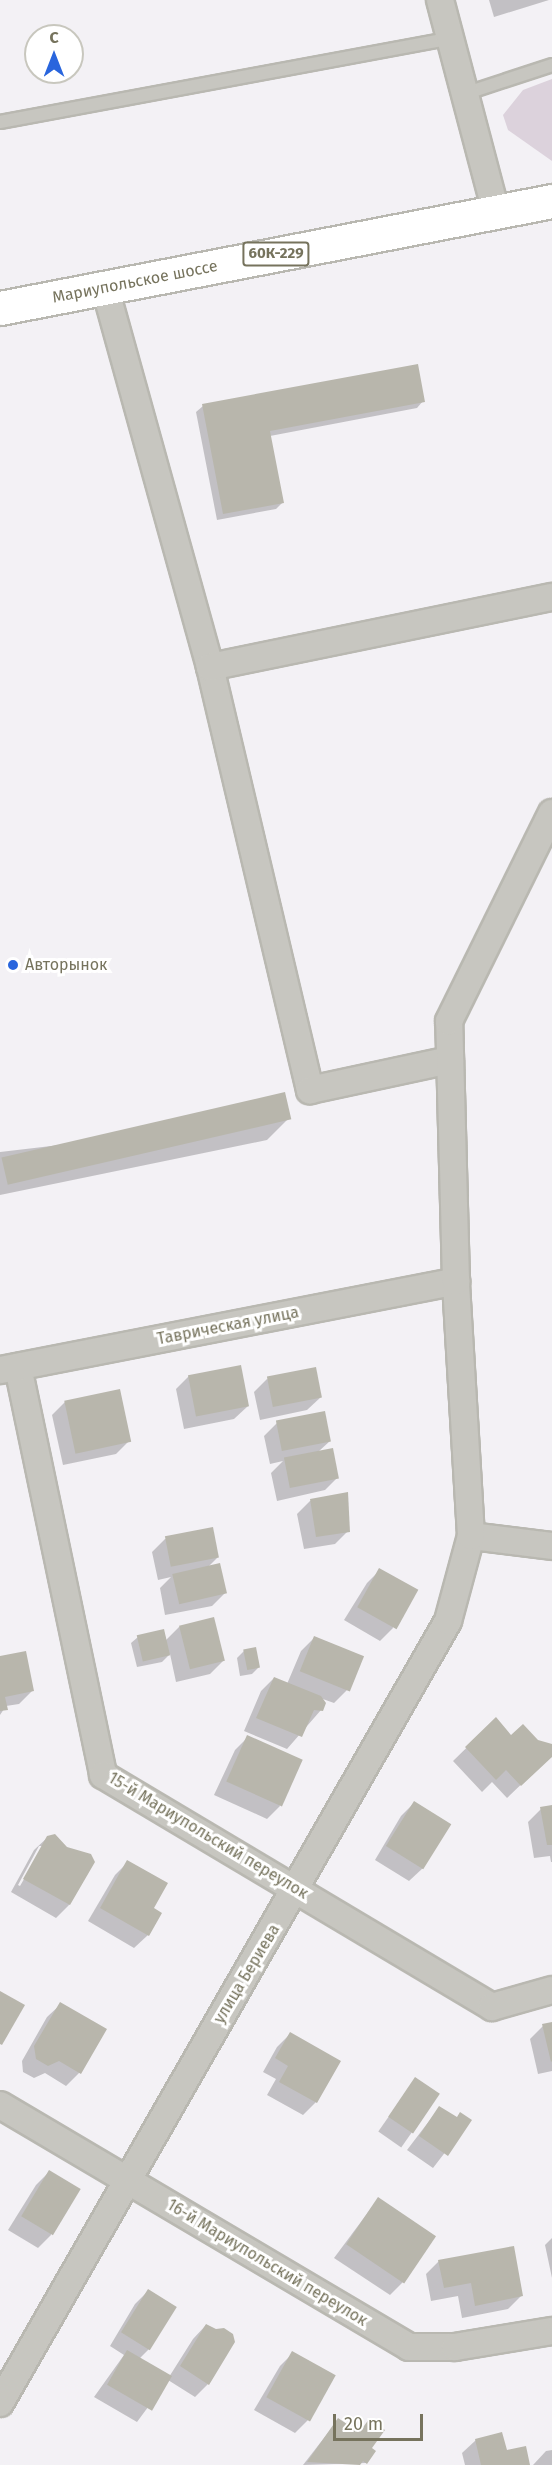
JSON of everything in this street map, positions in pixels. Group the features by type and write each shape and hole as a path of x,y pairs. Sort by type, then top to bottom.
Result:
{"main road":[{"name":"Мариупольское шоссе","path":"0,308 552,201"}],"street":[{"path":"440,0 496,212"},
{"path":"105,288 210,667 310,1090 450,1060"},
{"path":"210,667 552,597"},
{"name":"улица Бериева","path":"0,2403 125,2179 296,1890 448,1621 471,1536 456,1281 449,1021 552,813"},
{"name":"Таврическая улица","path":"9,1368 456,1281"},
{"name":"15-й Мариупольский переулок","path":"9,1368 104,1775 492,2007 552,1990"},
{"path":"471,1536 552,1546"},
{"name":"16-й Мариупольский переулок","path":"0,2105 409,2347 455,2347 552,2331"}],"lane":[{"path":"0,122 449,39"},
{"path":"464,94 552,65"}],"shaded area":[{"path":"552,79 552,161 508,130 503,115 523,90"}],"building":[{"path":"418,364 425,402 270,431 284,503 223,514 202,404"},
{"path":"285,1092 291,1119 8,1185 1,1157"},
{"path":"241,1365 249,1406 196,1417 188,1375"},
{"path":"316,1367 322,1397 273,1407 267,1377"},
{"path":"120,1389 131,1442 75,1454 64,1401"},
{"path":"325,1411 331,1441 282,1451 276,1421"},
{"path":"333,1448 339,1478 290,1488 284,1458"},
{"path":"348,1492 350,1532 316,1537 310,1499"},
{"path":"213,1527 219,1557 171,1567 165,1536"},
{"path":"220,1563 227,1593 179,1604 172,1574"},
{"path":"379,1568 418,1590 397,1629 357,1607"},
{"path":"214,1617 225,1661 190,1669 179,1626"},
{"path":"164,1629 170,1655 143,1662 137,1635"},
{"path":"314,1636 364,1656 350,1691 300,1671"},
{"path":"256,1647 260,1668 247,1670 243,1649"},
{"path":"26,1651 34,1691 5,1697 8,1710 0,1711 0,1656"},
{"path":"274,1677 321,1696 326,1703 323,1711 314,1710 302,1737 256,1718"},
{"path":"496,1717 511,1735 523,1724 538,1740 552,1744 552,1757 521,1786 506,1770 496,1780 465,1747"},
{"path":"247,1735 303,1760 282,1806 226,1782"},
{"path":"414,1801 451,1824 423,1869 386,1846"},
{"path":"552,1805 552,1845 547,1845 540,1807"},
{"path":"55,1834 67,1847 91,1854 95,1862 70,1905 23,1879 47,1836"},
{"path":"127,1860 168,1883 154,1908 162,1913 149,1936 100,1908"},
{"path":"0,1991 25,2005 2,2045 0,2044"},
{"path":"60,2002 107,2029 81,2074 59,2061 48,2066 36,2059 34,2046"},
{"path":"552,2022 552,2061 551,2062 542,2024"},
{"path":"290,2032 341,2061 317,2103 279,2082 288,2066 275,2058"},
{"path":"415,2077 440,2094 413,2134 388,2117"},
{"path":"439,2106 457,2117 460,2112 472,2120 448,2156 419,2136"},
{"path":"49,2170 81,2189 53,2235 21,2216"},
{"path":"378,2197 436,2236 404,2283 346,2244"},
{"path":"514,2246 523,2296 475,2306 471,2283 444,2288 438,2260"},
{"path":"148,2289 177,2307 150,2350 121,2332"},
{"path":"206,2324 216,2329 224,2328 233,2334 235,2342 209,2385 180,2366"},
{"path":"127,2350 172,2376 152,2411 107,2385"},
{"path":"292,2351 336,2375 310,2422 266,2397"},
{"path":"338,2418 353,2428 364,2426 369,2419 385,2430 372,2448 376,2451 367,2464 363,2461 360,2465 307,2462"},
{"path":"502,2432 507,2450 526,2446 530,2465 481,2465 475,2439"}],"place":[{"name":"Авторынок","path":"13,965"}]}
